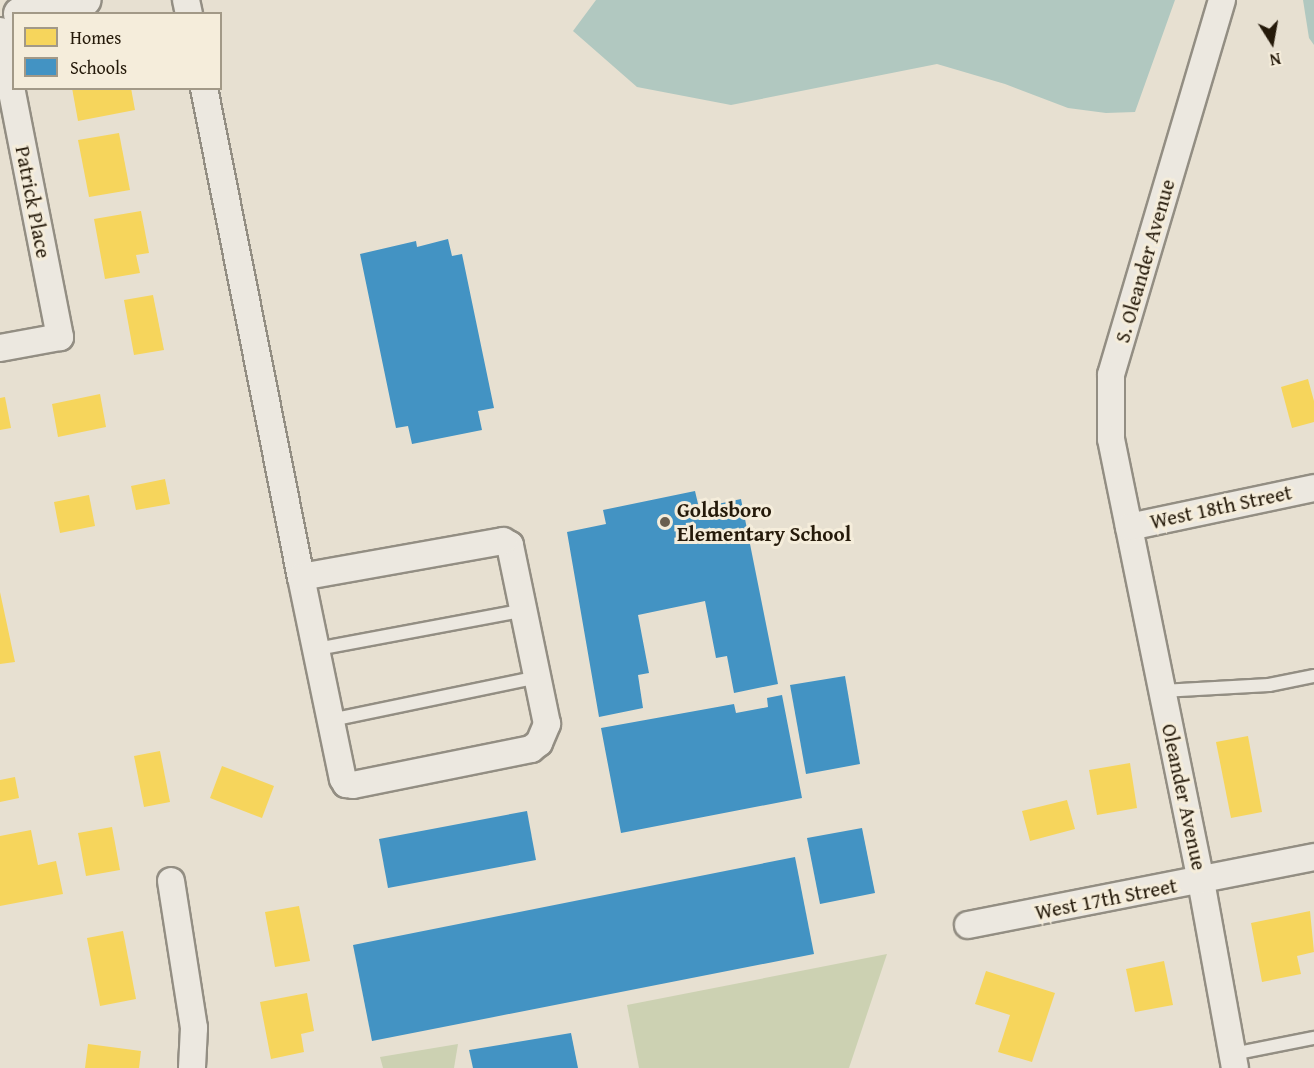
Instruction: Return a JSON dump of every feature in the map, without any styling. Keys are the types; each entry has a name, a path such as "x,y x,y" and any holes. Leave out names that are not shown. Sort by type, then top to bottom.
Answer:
{"street":[{"path":"29,12 84,0"},
{"name":"S. Oleander Avenue","path":"1129,527 1111,439 1111,375 1222,0"},
{"name":"Patrick Place","path":"0,31 60,337 0,348"},
{"path":"204,90 301,577 346,784 531,750 545,734 547,724 510,545 503,541 301,577"},
{"name":"West 18th Street","path":"1129,527 1314,488"},
{"name":"Oleander Avenue","path":"1129,527 1201,881 1234,1061"},
{"name":"West 17th Street","path":"968,925 1314,857"},
{"path":"171,881 194,1028 192,1068"}],"lane":[{"path":"317,649 525,610"},
{"path":"1162,691 1269,685 1314,676"},
{"path":"331,720 538,677"},
{"path":"1234,1061 1314,1038"}],"green space":[{"path":"887,954 849,1068 639,1068 627,1005"},
{"path":"458,1044 454,1068 383,1068 380,1057"}],"water":[{"path":"596,0 1175,0 1135,112 1106,113 1068,108 1005,84 937,64 731,105 637,87 573,31"},
{"path":"1303,0 1314,0 1314,45 1309,38"}],"building: Homes":[{"path":"72,90 131,90 135,110 78,121"},
{"path":"119,133 130,190 89,197 78,140"},
{"path":"141,211 149,253 136,255 140,273 105,279 94,219"},
{"path":"153,295 164,350 134,355 124,300"},
{"path":"1308,379 1314,401 1314,422 1292,428 1281,387"},
{"path":"100,394 106,427 58,437 52,404"},
{"path":"5,397 11,428 0,430 0,398"},
{"path":"165,479 170,504 136,510 131,486"},
{"path":"89,495 95,526 60,533 54,502"},
{"path":"0,592 15,662 0,664"},
{"path":"1248,736 1262,812 1231,818 1216,742"},
{"path":"160,751 170,802 144,807 134,756"},
{"path":"1130,763 1137,808 1097,815 1089,770"},
{"path":"222,766 274,786 262,818 210,798"},
{"path":"15,777 19,798 0,802 0,780"},
{"path":"1067,800 1075,829 1030,841 1022,811"},
{"path":"112,827 120,870 86,876 78,833"},
{"path":"31,830 38,865 56,861 63,894 0,906 0,836"},
{"path":"299,906 310,961 275,967 265,912"},
{"path":"1310,911 1314,952 1297,956 1301,974 1262,982 1251,923"},
{"path":"123,931 136,999 100,1006 87,938"},
{"path":"1164,961 1173,1005 1135,1012 1126,969"},
{"path":"986,971 1055,993 1032,1062 998,1052 1010,1015 975,1004"},
{"path":"307,993 314,1031 301,1034 304,1052 271,1059 260,1002"},
{"path":"88,1044 141,1051 139,1068 85,1068"}],"building: Schools":[{"path":"448,239 452,256 462,254 494,408 478,411 482,430 412,444 408,426 396,428 360,254 416,241 417,247"},
{"path":"695,491 699,508 741,499 778,684 734,693 727,656 716,658 705,601 638,615 649,673 638,675 643,708 599,717 567,532 606,524 603,510"},
{"path":"845,676 860,764 806,774 790,685"},
{"path":"782,695 802,798 621,833 601,728 734,704 736,713 768,707 767,698"},
{"path":"527,811 536,860 388,888 379,839"},
{"path":"862,828 875,893 820,904 807,838"},
{"path":"795,857 814,954 372,1041 353,945"},
{"path":"571,1033 578,1068 473,1068 469,1050"}],"place":[{"name":"Goldsboro Elementary School","path":"665,522"}]}
